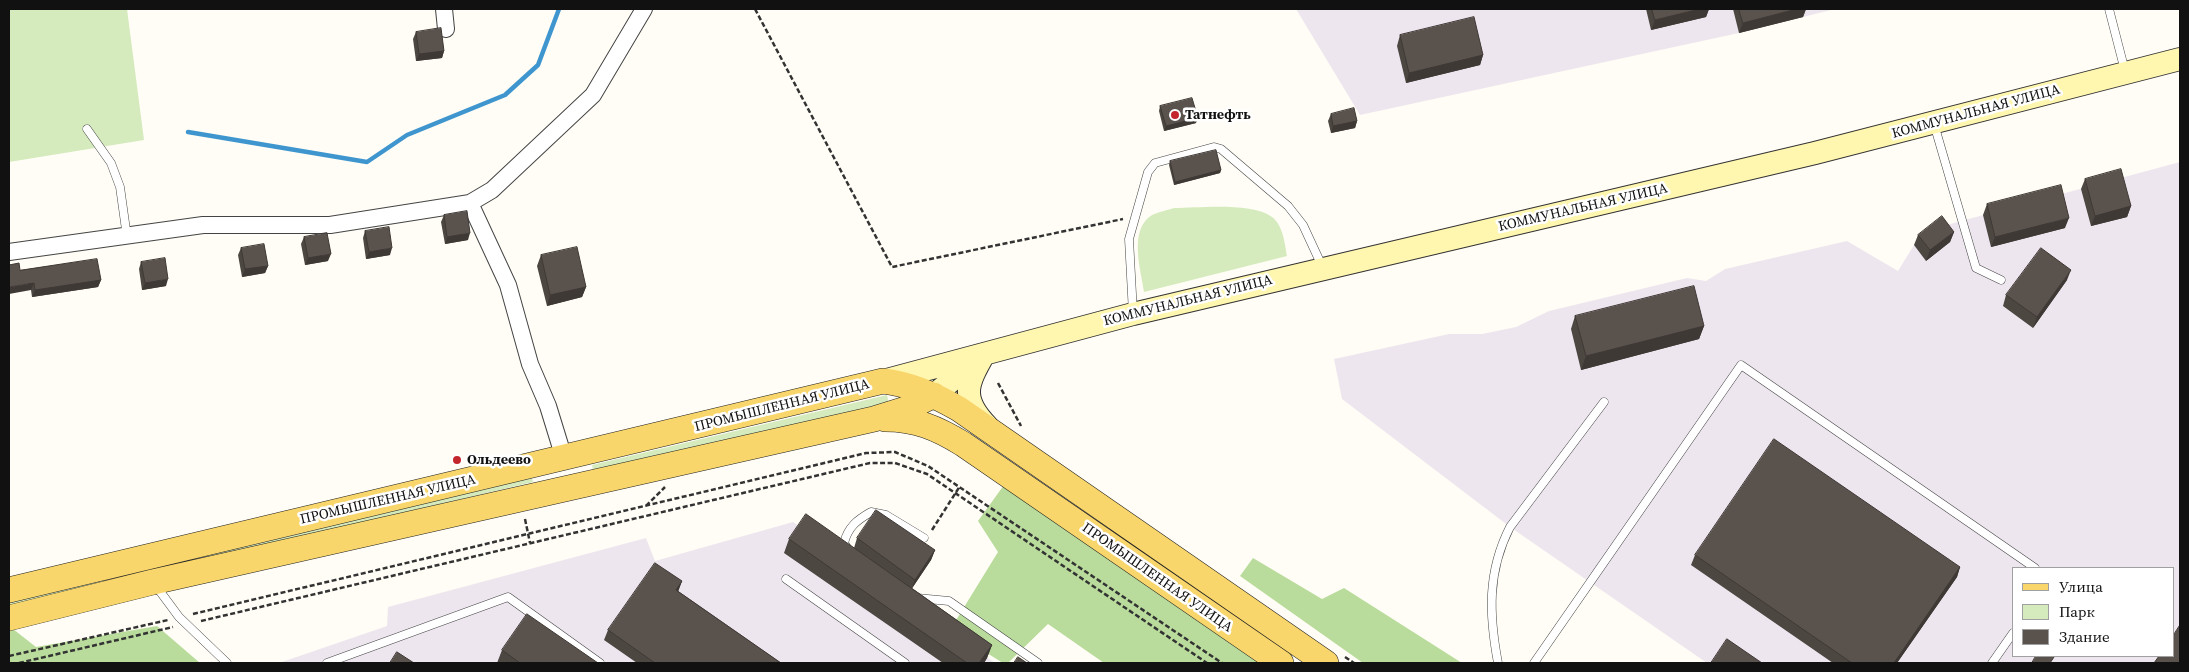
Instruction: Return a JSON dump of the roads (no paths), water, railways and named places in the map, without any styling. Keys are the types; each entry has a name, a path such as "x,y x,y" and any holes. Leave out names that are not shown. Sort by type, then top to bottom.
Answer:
{"main road":[{"name":"КОММУНАЛЬНАЯ УЛИЦА","path":"984,354 1133,314 1323,268 1934,124 2180,59"},
{"name":"ПРОМЫШЛЕННАЯ УЛИЦА","path":"9,590 883,381 984,354"},
{"name":"ПРОМЫШЛЕННАЯ УЛИЦА","path":"9,618 153,582 874,419 906,409 934,395 984,354"},
{"name":"ПРОМЫШЛЕННАЯ УЛИЦА","path":"984,354 969,381 968,392 971,405 979,418 992,431"},
{"name":"ПРОМЫШЛЕННАЯ УЛИЦА","path":"883,381 898,383 934,395 992,431 1326,663"},
{"path":"934,395 929,402 928,411 935,427"},
{"name":"ПРОМЫШЛЕННАЯ УЛИЦА","path":"874,419 900,419 935,427 963,444 1281,663"},
{"path":"564,458 570,487"},
{"path":"147,556 153,582"}],"street":[{"path":"444,9 446,29"},
{"path":"9,252 127,237 203,224 330,225 470,203 492,190 593,95 644,9"},
{"path":"470,203 508,285 530,364 548,406 564,458"}],"lane":[{"path":"2108,9 2126,73"},
{"path":"1934,124 1976,268 2001,280"},
{"path":"87,129 111,163 120,187 127,237"},
{"path":"1133,314 1129,238 1148,172 1155,163 1214,147 1221,149 1288,206 1303,224 1323,268"},
{"path":"1534,663 1740,365 2034,567"},
{"path":"1498,663 1490,594 1498,550 1510,527 1604,402"},
{"path":"858,559 850,554 844,543 847,530 858,519 871,512 886,515 924,538"},
{"path":"786,579 905,663"},
{"path":"153,582 179,617 226,663"},
{"path":"327,663 508,597 600,663"},
{"path":"911,597 949,601 1038,663"},
{"path":"1992,663 2012,634"}],"waterway":[{"path":"188,132 367,162 407,135 505,95 538,65 559,9"}],"place":[{"name":"Татнефть","path":"1175,115"},
{"name":"Ольдеево","path":"457,460"}]}
